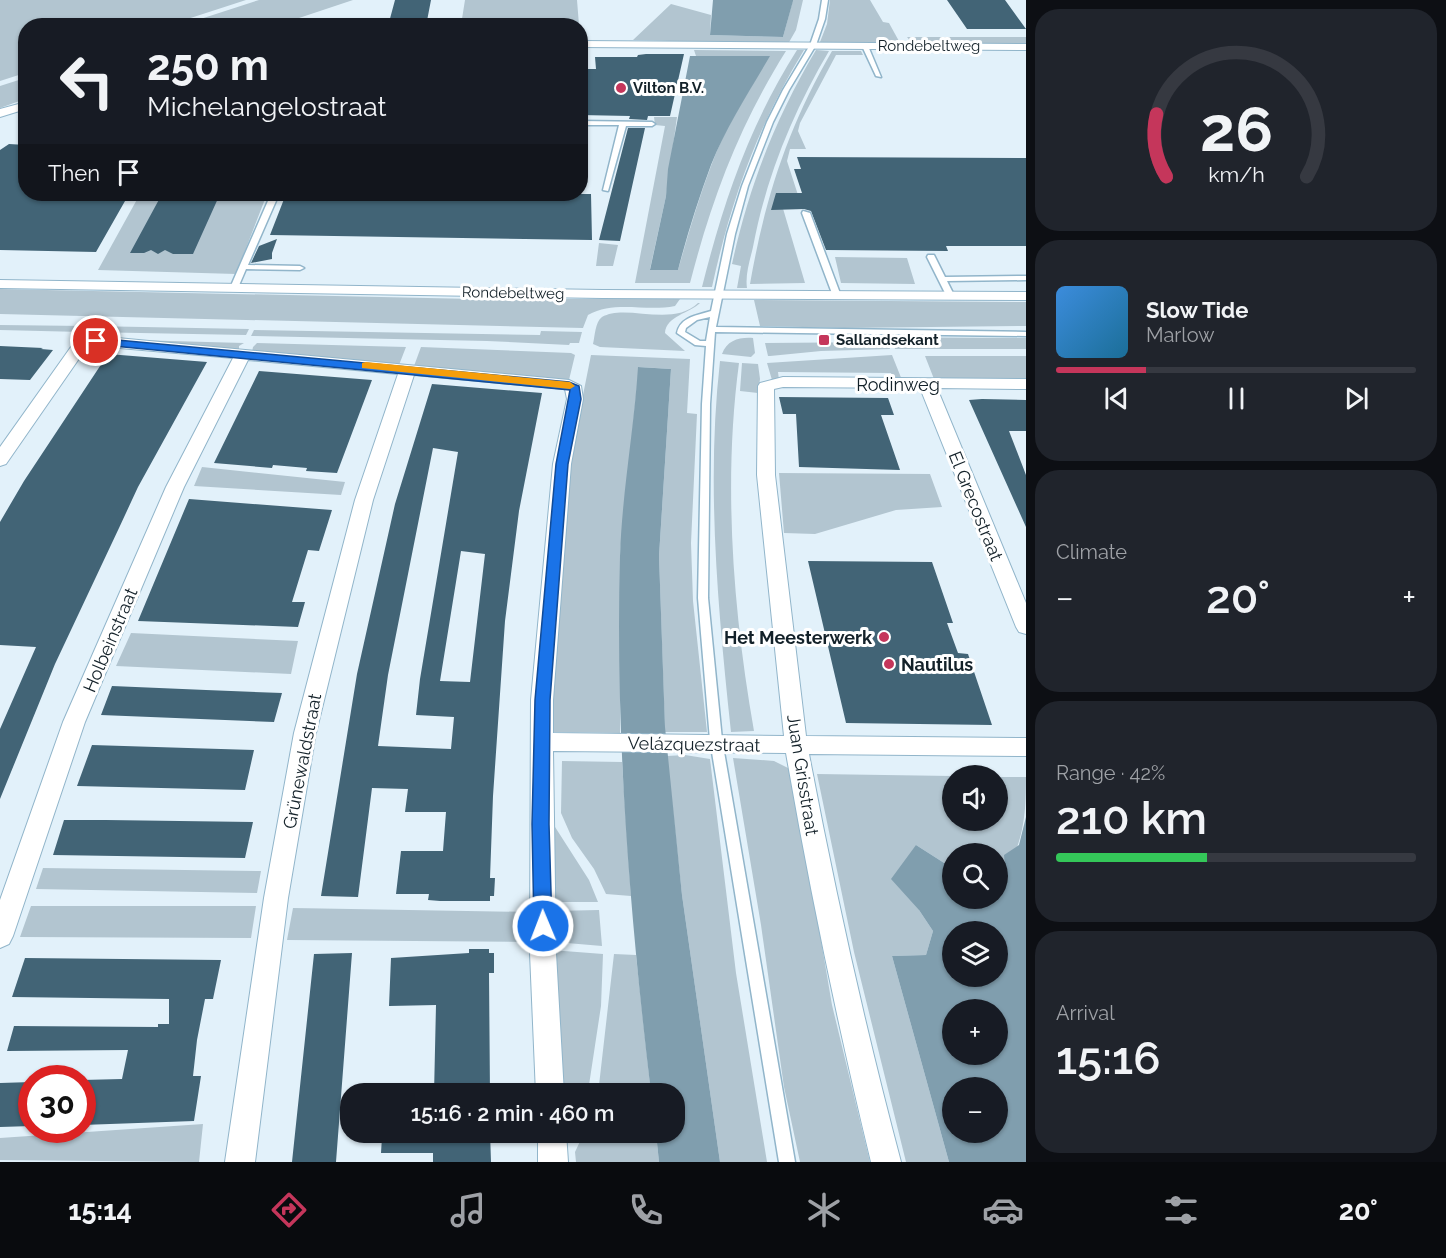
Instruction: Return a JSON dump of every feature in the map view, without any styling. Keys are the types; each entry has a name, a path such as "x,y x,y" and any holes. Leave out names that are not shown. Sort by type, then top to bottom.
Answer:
{"street":[{"name":"Rondebeltweg","path":"588,44 1026,47"},
{"path":"0,113 18,107"},
{"name":"Rondebeltweg","path":"0,284 719,295 1026,296"},
{"path":"0,460 79,347 96,341 408,369 575,388 560,484 542,700 543,953 549,1083"},
{"name":"Holbeinstraat","path":"0,936 74,722 175,487 243,355"},
{"name":"Grünewaldstraat","path":"240,1162 276,898 305,733 364,500 408,369"},
{"name":"Rodinweg","path":"770,384 1026,384"},
{"name":"Juan Grisstraat","path":"770,384 766,386 765,393 766,475 796,746 822,889 850,1019 886,1162"},
{"name":"El Grecostraat","path":"927,384 1026,627"},
{"name":"Velázquezstraat","path":"543,742 1026,747"},
{"path":"552,1143 553,1162"}],"lane":[{"path":"787,1162 716,744 703,598 706,405 711,330 731,234 751,168 786,90 813,45 822,19 825,0"},
{"path":"865,46 879,76"},
{"path":"588,123 652,124"},
{"path":"606,190 623,123"},
{"path":"234,288 272,201"},
{"path":"806,213 837,296"},
{"path":"931,257 950,295"},
{"path":"243,267 300,268"},
{"path":"942,279 1026,278"},
{"path":"711,344 689,339 681,333 682,327 694,318 714,313"},
{"path":"711,330 1026,334"}],"shaded area":[{"path":"0,0 246,0 191,18 18,18 18,75 0,81"},
{"path":"259,0 353,0 299,18 204,18"},
{"path":"465,0 577,0 578,18 462,18"},
{"path":"713,0 793,1 783,37 710,35"},
{"path":"793,0 803,0 796,30 788,44 633,40 671,4 711,15 710,35 783,37"},
{"path":"830,0 870,0 883,22 889,23 900,43 820,42 827,24"},
{"path":"907,37 1026,37 1026,45 913,44"},
{"path":"694,50 786,51 754,107 729,163 708,221 690,283 635,283 665,126 655,125 654,117 677,117 666,196 650,269 678,270 697,205 717,152 730,124 769,56 696,56"},
{"path":"797,50 804,50 772,107 737,194 712,287 702,287 719,224 740,164 765,107"},
{"path":"816,50 829,51 782,146 765,195 749,262 747,288 737,288 741,266 732,264 755,180 776,127"},
{"path":"832,51 861,51 863,55 836,55 800,123 798,131 806,149 790,149 787,161 798,195 779,195 805,283 750,284 763,222 780,164 803,107"},
{"path":"690,56 770,56 717,151 697,204 678,270 650,270 666,196 668,169"},
{"path":"18,80 18,102 0,108 0,86"},
{"path":"136,201 264,201 236,274 98,270"},
{"path":"599,243 618,245 613,266 596,266"},
{"path":"835,257 907,258 915,284 841,283"},
{"path":"0,289 474,299 680,299 675,306 619,307 598,311 588,315 583,328 0,314"},
{"path":"754,300 1026,302 1026,326 844,328 760,326"},
{"path":"700,303 674,319 666,327 665,333 685,351 600,347 593,344 600,319 612,313 675,314"},
{"path":"0,325 85,326 82,332 0,330"},
{"path":"90,326 249,329 246,335 87,332"},
{"path":"254,330 540,335 541,331 582,332 579,343 569,345 251,336"},
{"path":"847,337 1026,338 1026,349 895,349 892,339 848,339"},
{"path":"753,338 755,353 751,357 722,354 727,345 734,340"},
{"path":"97,339 244,343 239,346 239,351"},
{"path":"888,342 890,349 821,351 770,356 768,356 765,343"},
{"path":"257,343 406,347 399,365 252,352"},
{"path":"421,347 575,355 569,380 414,366"},
{"path":"591,355 690,359 687,413 697,414 691,543 693,601 707,732 665,732 659,556 671,369 639,367 620,553 620,733 552,732 553,658 568,470"},
{"path":"892,355 902,380 894,380 891,373 778,372 779,380 772,380 767,363"},
{"path":"925,356 1026,356 1026,380 934,379"},
{"path":"720,361 739,363 734,409 731,501 736,594 754,731 731,732 722,639 714,500 716,407"},
{"path":"742,363 758,364 760,379 758,393 740,391"},
{"path":"638,367 671,369 659,556 665,727 682,895 720,1162 659,1162 657,1143 685,1143 685,1083 650,1083 643,1026 622,758 619,623 621,532"},
{"path":"202,467 345,482 341,495 194,486"},
{"path":"779,473 930,474 942,507 896,510 815,534 784,533"},
{"path":"131,633 298,641 291,674 116,666"},
{"path":"685,755 710,759 736,973 767,1162 720,1162 682,895 667,756"},
{"path":"733,758 774,761 792,770 832,1005 870,1162 800,1162 784,1087 761,925"},
{"path":"562,761 622,762 631,896 606,894 594,869 572,838 561,813"},
{"path":"817,774 942,776 942,831 1008,831 1008,777 1026,777 1022,828 1008,871 1008,843 942,843 942,862 916,845 919,910 933,931 926,955 892,956 949,1162 906,1162 854,952"},
{"path":"548,816 589,880 598,902 550,902"},
{"path":"1026,817 1026,1162 949,1162 944,1143 1008,1143 1008,1077 942,1077 942,1137 892,956 926,955 933,931 919,910 891,879 916,845 942,862 942,909 1008,909 1008,852 1019,845"},
{"path":"43,868 261,871 257,893 36,889"},
{"path":"31,906 256,906 251,938 20,937"},
{"path":"293,908 531,912 532,942 287,940"},
{"path":"599,910 602,946 555,942 553,911"},
{"path":"551,950 603,954 601,1006 589,1083 558,1083"},
{"path":"614,954 636,955 650,1083 599,1083"},
{"path":"203,1124 199,1162 0,1160 0,1138 18,1137 18,1143 96,1143 96,1131"},
{"path":"579,1143 657,1143 659,1162 576,1162 575,1152"}],"building":[{"path":"395,0 431,0 428,18 390,18"},
{"path":"947,0 1005,0 1026,29 967,29"},
{"path":"684,54 670,116 648,116 647,120 629,119 630,116 588,115 588,69 596,69 595,57 637,57 638,55"},
{"path":"628,128 645,128 620,241 599,240"},
{"path":"9,144 18,145 18,201 125,201 96,252 0,250 0,150"},
{"path":"797,157 1026,158 1026,246 946,246 948,251 826,250 811,211 804,209 771,210 776,193 802,193 794,169 801,169"},
{"path":"588,194 591,194 592,240 270,235 283,201 588,201"},
{"path":"158,201 217,201 193,254 173,254 165,250 158,254 151,250 144,253 130,253"},
{"path":"277,239 272,259 251,263 259,246"},
{"path":"0,346 53,350 30,380 0,379"},
{"path":"108,354 207,362 138,487 55,664 0,799 0,729 36,647 0,645 0,522 24,481"},
{"path":"259,371 372,380 337,473 306,471 307,468 273,465 272,468 214,463"},
{"path":"432,384 542,393 519,511 505,621 493,796 490,878 495,878 494,896 490,896 490,901 440,901 428,900 429,894 396,894 401,851 443,851 446,812 405,812 408,789 372,788 358,897 321,896 357,674 395,504","holes":["433,448 458,452 416,715 454,717 451,749 378,746 388,675","461,551 485,554 470,682 440,681"]},
{"path":"779,397 888,398 894,415 881,415 900,470 799,467 796,414 783,414"},
{"path":"969,400 1026,400 1026,431 1009,431 1026,475 1026,527"},
{"path":"189,499 332,510 319,551 308,550 292,602 305,602 298,627 138,621"},
{"path":"808,561 932,562 953,623 947,623 958,653 968,654 992,725 846,723"},
{"path":"112,686 282,693 274,722 101,715"},
{"path":"92,745 254,750 245,790 77,786"},
{"path":"64,820 253,822 245,858 53,855"},
{"path":"469,949 489,949 489,953 494,953 494,973 489,973 490,1083 434,1083 436,1005 389,1006 391,958 469,953"},
{"path":"352,953 342,1083 340,1083 336,1162 292,1162 314,954"},
{"path":"25,958 221,960 213,999 205,999 197,1040 193,1076 201,1076 194,1121 96,1124 96,1080 122,1079 128,1050 7,1051 14,1026 158,1027 158,1024 169,1024 169,999 12,997"},
{"path":"18,1082 18,1126 0,1127 0,1083"},
{"path":"382,1143 490,1143 491,1162 433,1162 433,1153 381,1153"}],"slow traffic":[{"path":"366,365 570,386"}],"place":[{"name":"Vilton B.V.","path":"621,88"},
{"name":"Sallandsekant","path":"824,340"},
{"name":"Het Meesterwerk","path":"884,637"},
{"name":"Nautilus","path":"889,664"}],"route":[{"path":"96,341 408,369 575,388 575,399 562,464 542,700 543,926"}]}
